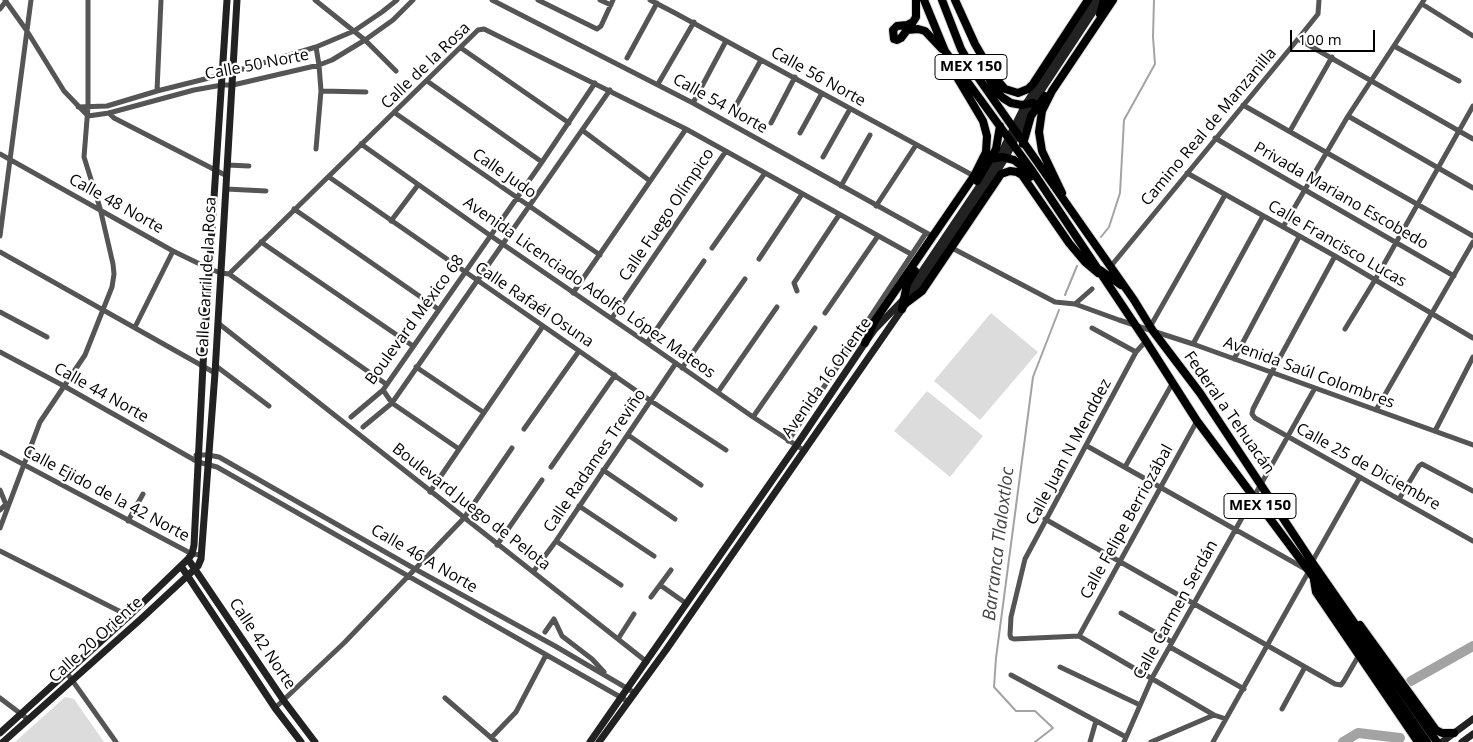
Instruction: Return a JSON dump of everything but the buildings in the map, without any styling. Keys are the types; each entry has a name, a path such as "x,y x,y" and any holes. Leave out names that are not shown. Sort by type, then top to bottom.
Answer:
{"main road":[{"name":"Calle Carril de la Rosa","path":"190,557 194,545 203,365 227,0"},
{"name":"Calle Carril de la Rosa","path":"202,555 218,323 225,274 226,189 237,0"},
{"path":"916,0 916,17 913,22 907,25 897,26 893,30 894,38 897,40 908,30 918,29 925,31 945,51"},
{"name":"MEX 150","path":"924,0 945,51 1010,140"},
{"name":"MEX 150","path":"942,0 968,63 1015,130"},
{"path":"950,0 971,47 997,92 1007,101 1029,104"},
{"path":"955,0 974,44 993,75 1005,90 1018,93 1028,90 1033,84 1088,0"},
{"name":"Avenida 16 Oriente","path":"599,742 805,451 905,302 999,158 1029,104 1094,0"},
{"path":"1024,158 1027,127 1033,111 1098,18 1103,0"},
{"name":"Avenida 16 Oriente","path":"1029,104 1103,0"},
{"path":"1064,200 1059,184 1042,151 1039,132 1042,111 1052,91 1113,0"},
{"path":"865,343 874,322 929,234 949,221 986,152 986,131 980,116 958,79 952,60"},
{"path":"905,302 911,277 949,221 999,158 1000,126 996,104"},
{"name":"Federal a Tehuacán","path":"1015,130 1261,482 1354,623 1427,742"},
{"name":"Federal a Tehuacán","path":"1010,140 1024,158 1146,341 1197,421 1437,742"},
{"path":"979,168 999,158 1014,160 1025,169 1073,239 1099,271"},
{"path":"905,302 922,292 1001,174 1013,171 1022,175 1081,257 1099,271 1115,280 1134,300"},
{"name":"Avenida 16 Oriente","path":"590,742 875,329 905,302"},
{"path":"1146,341 1152,340 1164,344"},
{"name":"Calle 20 Oriente","path":"4,742 188,575 200,562 202,555"},
{"name":"Calle 20 Oriente","path":"0,733 129,616 190,557"},
{"name":"Calle 42 Norte","path":"190,557 195,568 284,701 315,742"},
{"name":"Calle 42 Norte","path":"181,566 275,708 302,742"},
{"path":"1312,575 1316,592 1418,742"},
{"path":"1354,623 1363,628 1436,730 1442,733 1454,733"},
{"path":"1442,742 1473,719"},
{"path":"1462,742 1473,734"}],"street":[{"path":"0,10 6,0 64,91 88,116"},
{"path":"0,236 31,0"},
{"path":"0,528 40,422 85,355 112,287 113,264 100,208 84,157 88,116 88,0"},
{"path":"157,91 161,0"},
{"path":"315,0 366,40 396,71"},
{"name":"Calle 50 Norte","path":"78,107 107,106 316,47 354,31 397,0"},
{"name":"Calle 50 Norte","path":"88,116 109,113 194,90 233,85 320,65 366,40 393,20 413,0"},
{"name":"Calle 54 Norte","path":"492,0 658,84 929,234"},
{"path":"538,0 598,29 612,3 600,0"},
{"name":"Calle 56 Norte","path":"650,0 694,22 974,176"},
{"name":"Camino Real de Manzanilla","path":"1111,266 1318,14 1319,0"},
{"path":"1283,227 1371,79 1423,2 1473,36"},
{"path":"627,58 657,3"},
{"path":"658,84 694,22"},
{"name":"Calle de la Rosa","path":"225,274 329,177 478,30 484,29 686,129 911,254"},
{"path":"1298,39 1473,139"},
{"path":"693,103 726,41"},
{"path":"1394,46 1458,81"},
{"path":"316,47 320,65 316,149"},
{"path":"461,48 568,123"},
{"path":"1290,131 1332,57"},
{"path":"734,109 761,60"},
{"path":"772,123 795,78"},
{"path":"427,81 542,162"},
{"name":"Boulevard México 68","path":"351,417 384,387 491,236 595,83"},
{"name":"Boulevard México 68","path":"363,427 392,403 504,245 610,90"},
{"path":"320,91 366,92"},
{"path":"800,133 822,93"},
{"path":"1243,105 1417,206 1473,236"},
{"path":"107,106 109,113 114,118 227,176"},
{"path":"1345,329 1375,280 1473,106"},
{"path":"823,157 850,109"},
{"name":"Calle Judo","path":"395,113 600,255"},
{"path":"1348,116 1473,188"},
{"path":"574,293 686,129"},
{"path":"582,130 650,181"},
{"path":"841,186 870,135"},
{"name":"Privada Mariano Escobedo","path":"1216,138 1454,276"},
{"name":"Avenida Licenciado Adolfo López Mateos","path":"361,144 752,417 805,451"},
{"path":"876,206 916,145"},
{"name":"Calle Fuego Olímpico","path":"612,318 726,151"},
{"name":"Calle 48 Norte","path":"0,154 174,250 210,269 225,274 384,387"},
{"path":"228,164 248,166"},
{"path":"712,248 765,173"},
{"name":"Calle Francisco Lucas","path":"1187,173 1335,256 1473,338"},
{"name":"Calle Rafaél Osuna","path":"329,177 478,282 615,375 651,402 726,450"},
{"path":"391,221 418,185"},
{"path":"226,189 266,191"},
{"path":"759,259 802,194"},
{"path":"1152,328 1225,195"},
{"path":"294,209 438,309"},
{"path":"797,290 794,283 839,215"},
{"path":"1192,344 1263,216"},
{"path":"788,441 911,254 929,234"},
{"path":"825,313 878,236"},
{"path":"1234,359 1299,236"},
{"path":"261,242 413,346"},
{"path":"1376,410 1473,242"},
{"name":"Avenida Saúl Colombres","path":"952,248 1056,302 1075,304 1136,326 1152,328 1473,445"},
{"path":"134,327 174,250"},
{"path":"0,252 203,365 216,370 269,406"},
{"path":"1272,372 1335,256"},
{"path":"648,343 704,261"},
{"path":"682,368 745,279"},
{"path":"1075,304 1092,289"},
{"path":"718,392 777,307"},
{"path":"0,312 47,337"},
{"name":"Boulevard Juego de Pelota","path":"218,323 647,662"},
{"path":"430,492 543,326"},
{"path":"752,417 815,328"},
{"path":"1092,328 1136,352"},
{"name":"Calle Juan N Menddez","path":"1079,636 1011,638 1011,617 1025,559 1136,352 1146,341"},
{"path":"524,429 580,351"},
{"name":"Calle 44 Norte","path":"0,352 189,456 198,458"},
{"path":"1435,431 1473,357"},
{"name":"Calle Radames Treviño","path":"533,572 676,364"},
{"path":"416,367 483,412"},
{"name":"Calle 25 de Diciembre","path":"1272,372 1253,409 1252,414 1255,418 1473,541"},
{"path":"551,467 615,375"},
{"path":"1126,467 1172,384"},
{"path":"384,387 392,403 459,449"},
{"name":"Calle Carmen Serdán","path":"1125,739 1152,678 1314,388"},
{"name":"Calle Felipe Berriozábal","path":"1079,636 1197,421"},
{"path":"628,435 701,485"},
{"path":"1087,446 1235,528 1312,575 1268,646 1213,742"},
{"path":"275,708 344,643 464,518 512,448"},
{"name":"Calle Ejido de la 42 Norte","path":"0,452 128,521 190,557 202,555"},
{"name":"Calle 46 A Norte","path":"198,458 208,454 219,457 635,693"},
{"name":"Calle 46 A Norte","path":"198,458 217,467 629,702"},
{"path":"1400,499 1422,464 1473,491"},
{"path":"603,470 675,518"},
{"path":"1312,562 1360,477"},
{"path":"497,545 542,480"},
{"path":"0,490 7,506"},
{"path":"275,500 281,492"},
{"path":"128,521 143,494"},
{"path":"0,510 7,506"},
{"path":"579,506 654,556"},
{"path":"1045,519 1335,684 1341,685 1344,682 1360,656"},
{"path":"350,543 356,535"},
{"path":"556,541 621,585"},
{"path":"0,552 129,616"},
{"path":"651,597 671,570"},
{"path":"660,585 687,604"},
{"path":"1121,613 1244,689"},
{"path":"618,639 634,614"},
{"path":"545,632 554,619 562,636 600,666 606,675"},
{"path":"555,646 562,636"},
{"path":"1079,636 1214,715 1226,719"},
{"path":"445,698 494,740 516,712 546,655"},
{"path":"1060,667 1140,705"},
{"path":"1282,709 1305,667"},
{"path":"67,673 116,742"},
{"path":"1011,675 1125,739"},
{"path":"0,698 29,720"},
{"path":"1151,742 1214,715"},
{"path":"1090,742 1096,721"}],"shaded area":[{"path":"991,313 1038,352 980,420 934,381"},
{"path":"927,391 983,436 950,477 894,431"},
{"path":"65,697 74,699 104,742 15,742"}],"waterway":[{"name":"Barranca Tlaloxtloc","path":"1101,237 1109,227 1120,193 1124,120 1155,64 1153,37 1154,0"},
{"name":"Barranca Tlaloxtloc","path":"1065,295 1077,266"},
{"name":"Barranca Tlaloxtloc","path":"1035,742 1053,728 1035,711 1016,711 994,687 996,658 1033,377 1059,310"},
{"path":"1411,681 1473,646"},
{"path":"1343,742 1358,733 1400,738"}]}
